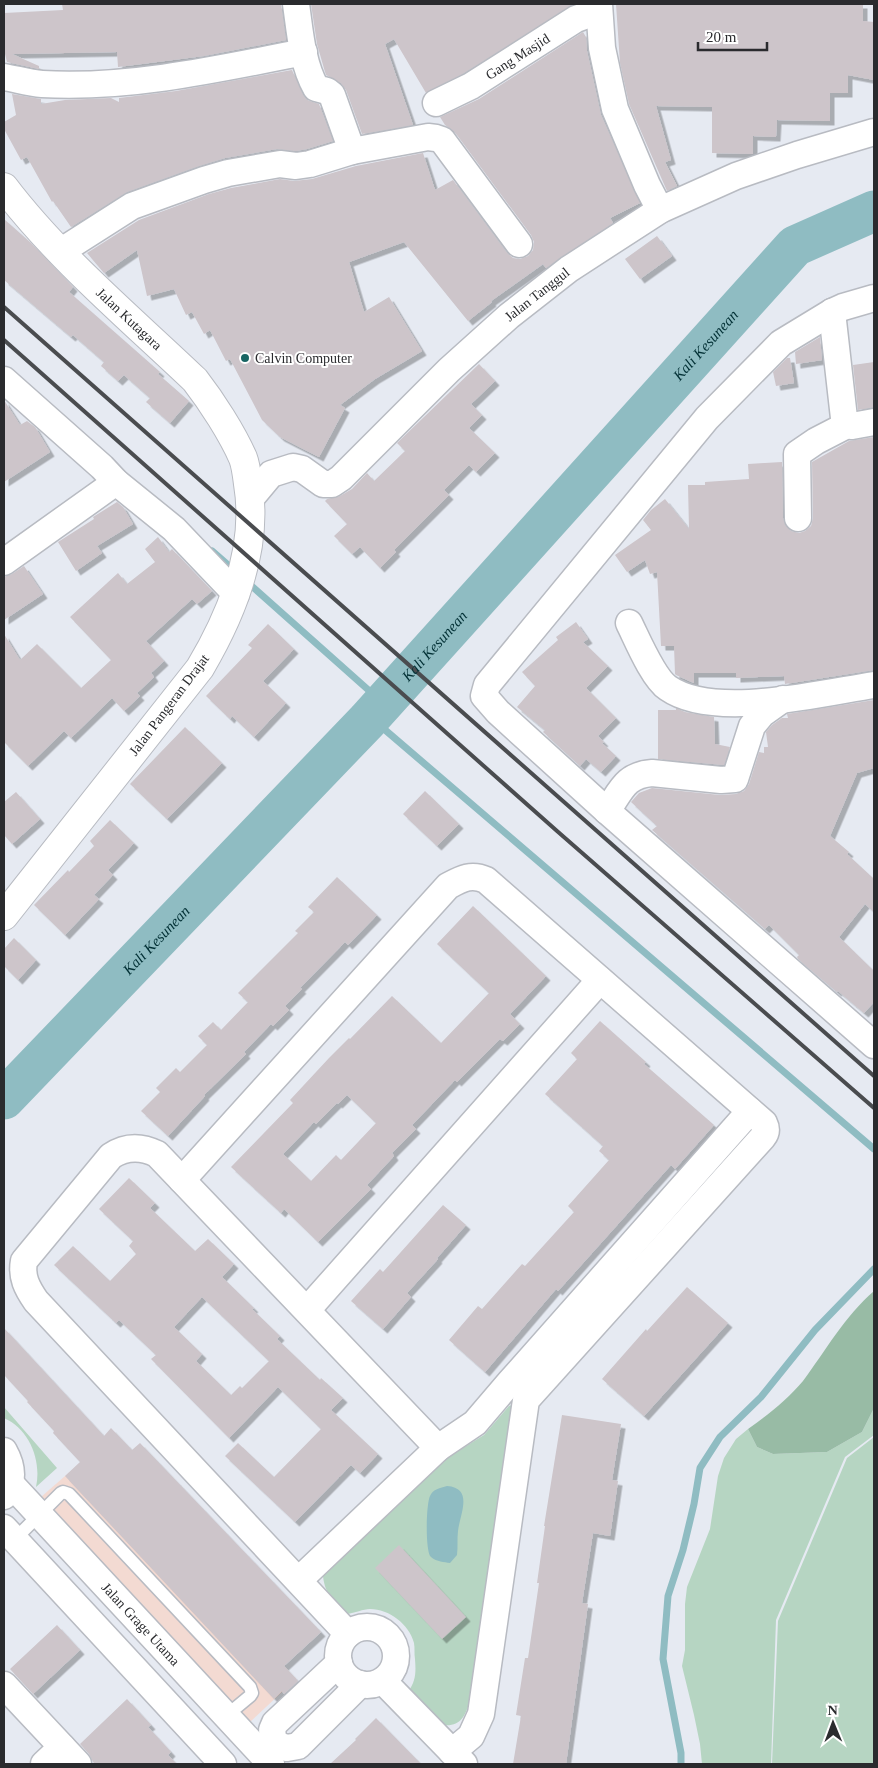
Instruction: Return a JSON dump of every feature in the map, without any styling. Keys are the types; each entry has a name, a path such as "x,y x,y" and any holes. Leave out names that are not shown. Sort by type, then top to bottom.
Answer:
{"street":[{"path":"296,4 307,67 316,88 327,91 332,95 352,151"},
{"path":"599,8 602,48 615,109 647,185 660,210"},
{"name":"Gang Masjid","path":"436,102 471,86 576,19 599,8"},
{"path":"4,77 41,84 116,83 223,68 304,52"},
{"name":"Jalan Tanggul","path":"250,498 271,474 293,467 302,469 323,484 332,484 342,478 449,370 509,316 569,269 660,210 736,176 874,132"},
{"path":"60,252 132,206 196,183 228,174 280,164 296,166 310,164 352,151 428,137 442,140 519,244"},
{"name":"Jalan Kutagara","path":"4,187 19,207 60,252 195,380 213,404 243,459"},
{"path":"874,298 832,312 781,343 707,418 487,685 484,696 498,712 607,811 874,1045"},
{"path":"832,312 844,418 847,425"},
{"path":"4,380 116,482 174,529 237,591"},
{"path":"798,518 797,454 816,441 847,425 852,426 874,422"},
{"name":"Jalan Pangeran Drajat","path":"4,916 200,668 212,647 237,591 245,562 250,525 250,498 243,459"},
{"path":"4,562 116,482"},
{"path":"629,623 649,665 666,688 694,700 725,704 784,700 874,685"},
{"path":"607,811 629,780 644,773 721,780 735,779 752,726 762,714 784,700"},
{"path":"182,1180 448,886 461,879 477,876 486,880 764,1123 766,1133 518,1391 476,1424 438,1448 299,1580"},
{"path":"307,1310 600,980"},
{"path":"348,1634 36,1301 26,1286 22,1272 24,1261 111,1156 119,1151 135,1148 147,1149 157,1154 438,1448"},
{"path":"266,1756 298,1746 371,1682 392,1672 397,1658 394,1645 386,1634 374,1628 360,1628 348,1634 342,1642 338,1652 339,1663 343,1672 351,1680 371,1682 458,1758 471,1736 480,1714 518,1391"},
{"path":"4,1451 10,1460 12,1472 7,1490"},
{"name":"Jalan Grage Utama","path":"7,1490 40,1515 226,1716 266,1756"},
{"path":"9,1533 223,1764"},
{"path":"266,1756 275,1723 339,1663"},
{"path":"4,1685 61,1759"}],"lane":[{"path":"9,1533 40,1515 63,1492 69,1494 250,1687 252,1693 250,1696 226,1716"}],"shaded area":[{"path":"88,1456 296,1679 250,1722 41,1497"}],"green space":[{"path":"874,1291 874,1408 862,1432 827,1452 773,1454 757,1447 748,1429 797,1388 845,1322"},
{"path":"512,1405 470,1702 464,1716 458,1723 442,1725 408,1692 414,1680 415,1668 414,1643 408,1630 391,1615 377,1610 367,1609 347,1614 328,1593 323,1576 445,1459 484,1435 509,1406"},
{"path":"4,1407 57,1468 36,1487 37,1466 32,1446 13,1423 4,1418"},
{"path":"874,1408 874,1435 845,1457 776,1620 771,1764 702,1764 700,1744 682,1666 685,1650 685,1604 687,1587 710,1529 718,1476 724,1458 736,1439 748,1429 757,1447 773,1454 827,1452 862,1432"},
{"path":"874,1437 874,1764 772,1764 778,1621 847,1458"}],"water":[{"path":"447,1486 460,1491 463,1497 457,1555 450,1563 438,1561 431,1557 427,1538 430,1496 435,1490"}],"building":[{"path":"62,4 281,4 286,40 204,56 118,67 117,52 12,54 39,66 39,69 7,62 4,54 4,13 63,10"},
{"path":"311,4 574,4 464,73 426,93 394,39 385,44 413,125 362,134 346,90 341,83 326,75 317,44"},
{"path":"616,4 863,4 863,21 874,22 874,80 848,75 848,93 830,93 830,121 777,120 776,137 753,136 753,154 712,153 712,107 656,106 671,160 665,162 677,186 667,191 629,104 620,63"},
{"path":"583,32 586,37 587,51 601,115 640,203 610,218 613,223 546,268 543,264 491,301 468,321 404,242 349,262 364,312 389,297 422,351 375,379 340,405 345,408 319,457 280,437 262,420 230,359 226,361 210,330 204,334 192,312 186,315 174,289 147,296 137,250 104,273 87,253 139,220 209,194 280,179 294,181 312,179 356,166 423,153 435,190 453,180 507,253 513,258 520,259 528,256 533,250 534,242 531,235 454,131 445,125 440,117 479,99"},
{"path":"292,70 303,95 307,100 319,104 333,141 296,151 277,149 225,158 199,166 127,192 71,227 52,202 27,157 21,160 4,129 4,122 16,115 12,94 41,99 41,104 65,100 111,98 119,102 119,98 176,91"},
{"path":"4,219 31,243 73,287 69,292 160,372 158,374 189,401 170,423 146,402 150,398 124,375 118,381 101,366 104,362 73,335 71,337 4,280"},
{"path":"657,236 672,256 640,279 625,259"},
{"path":"820,337 822,360 796,364 795,352"},
{"path":"787,358 790,358 794,383 776,386 773,372"},
{"path":"874,362 874,407 858,410 853,365"},
{"path":"479,364 495,381 471,404 482,415 469,428 495,453 476,472 469,465 444,490 449,495 394,550 396,552 380,568 360,547 352,554 334,536 347,524 325,501 340,496 352,489 367,473 374,481 405,451 397,443"},
{"path":"4,400 20,425 27,421 35,427 50,452 4,482"},
{"path":"874,437 874,670 785,684 784,676 736,678 736,673 694,673 694,683 676,675 674,646 661,646 657,572 650,574 645,560 627,572 615,555 651,530 643,520 651,510 665,499 689,529 688,485 705,485 705,482 749,479 748,464 782,462 783,518 785,525 791,531 799,533 811,526 813,518 812,462 849,441"},
{"path":"117,502 123,507 133,524 97,546 102,553 76,571 58,542"},
{"path":"158,537 169,552 172,549 212,591 197,604 192,599 146,641 164,661 151,673 154,677 137,693 140,696 124,711 112,698 71,738 64,731 28,766 4,742 4,634 20,660 37,644 81,688 111,660 70,617 118,573 127,584 155,562 145,549"},
{"path":"24,566 43,594 4,620 4,577"},
{"path":"576,622 588,639 583,642 608,666 586,688 616,718 598,736 604,742 602,743 616,756 601,772 586,759 580,766 543,732 545,730 517,707 535,686 522,672 558,640 556,637"},
{"path":"268,624 294,649 263,681 286,703 254,737 232,716 230,719 206,696 252,648 248,645"},
{"path":"874,700 874,768 857,773 830,836 849,852 847,854 874,879 874,912 865,904 839,937 874,971 874,1002 864,1013 798,959 799,955 769,925 765,929 652,830 657,826 631,802 639,793 652,788 720,795 736,794 744,791 749,784 759,752 764,753 764,747 768,747 766,732 782,718 788,718 787,714"},
{"path":"676,708 685,712 714,717 715,744 730,747 724,765 658,759 658,710 676,710"},
{"path":"185,727 222,763 167,819 130,784"},
{"path":"425,791 459,824 437,846 403,814"},
{"path":"16,792 40,819 12,844 4,835 4,802"},
{"path":"110,820 134,843 108,870 113,875 94,895 99,899 65,935 34,905 94,846 90,841"},
{"path":"337,877 377,915 348,945 345,942 300,988 302,989 285,1006 289,1010 273,1026 271,1024 244,1052 246,1054 204,1095 168,1136 141,1111 160,1092 156,1088 176,1068 180,1072 207,1045 198,1036 213,1022 221,1030 248,1002 238,993 298,933 295,931 314,912 308,907"},
{"path":"473,906 546,976 510,1014 520,1024 503,1041 500,1039 457,1082 455,1080 412,1125 416,1129 392,1153 394,1156 367,1185 371,1189 318,1242 284,1209 281,1213 231,1167 293,1103 290,1100 329,1058 392,996 441,1043 489,993 437,944","holes":["347,1095 376,1123 341,1160 336,1155 311,1181 283,1154 314,1122 316,1124"]},
{"path":"14,938 36,960 18,980 4,966 4,949"},
{"path":"600,1021 646,1062 644,1064 714,1125 675,1169 671,1165 558,1291 556,1289 485,1372 449,1340 478,1306 482,1309 522,1264 525,1266 574,1212 568,1206 609,1160 599,1151 603,1146 545,1094 577,1059 571,1053"},
{"path":"129,1178 155,1203 150,1208 195,1251 208,1239 234,1264 222,1277 280,1336 277,1339 320,1380 321,1378 343,1398 331,1410 378,1454 360,1473 351,1465 295,1522 225,1456 238,1443 274,1477 321,1429 278,1387 229,1438 151,1359 156,1355 119,1320 116,1323 54,1265 73,1246 110,1281 136,1254 129,1246 133,1241 99,1209","holes":["202,1297 269,1361 242,1388 240,1386 231,1395 196,1361 202,1354 174,1327"]},
{"path":"443,1205 466,1225 407,1293 411,1297 383,1329 351,1301 380,1269 383,1272"},
{"path":"687,1287 728,1323 644,1416 602,1379 646,1329 647,1331"},
{"path":"4,1328 104,1436 111,1428 132,1450 140,1443 321,1632 284,1666 298,1681 284,1694 282,1691 274,1699 65,1476 80,1462 4,1375"},
{"path":"562,1415 621,1424 612,1480 618,1481 610,1536 593,1533 582,1603 588,1604 566,1764 513,1764 521,1716 516,1715 525,1658 528,1658 539,1583 537,1583 544,1526"},
{"path":"399,1545 466,1617 442,1639 375,1568"},
{"path":"57,1625 80,1650 33,1694 10,1669"},
{"path":"127,1699 151,1725 148,1727 171,1752 168,1755 177,1764 95,1764 93,1762 80,1744"},
{"path":"376,1718 421,1764 330,1764 356,1740"}],"waterway":[{"name":"Kali Kesunean","path":"4,1099 367,721 795,246 874,211"},
{"path":"212,551 236,572"},
{"path":"246,581 383,703"},
{"path":"370,717 874,1149"},
{"path":"681,1764 681,1753 663,1659 668,1596 683,1550 700,1468 720,1437 761,1397 815,1330 874,1269"}],"railway":[{"path":"4,307 874,1076"},
{"path":"4,340 557,831 874,1108"}],"place":[{"name":"Calvin Computer","path":"245,358"}]}
